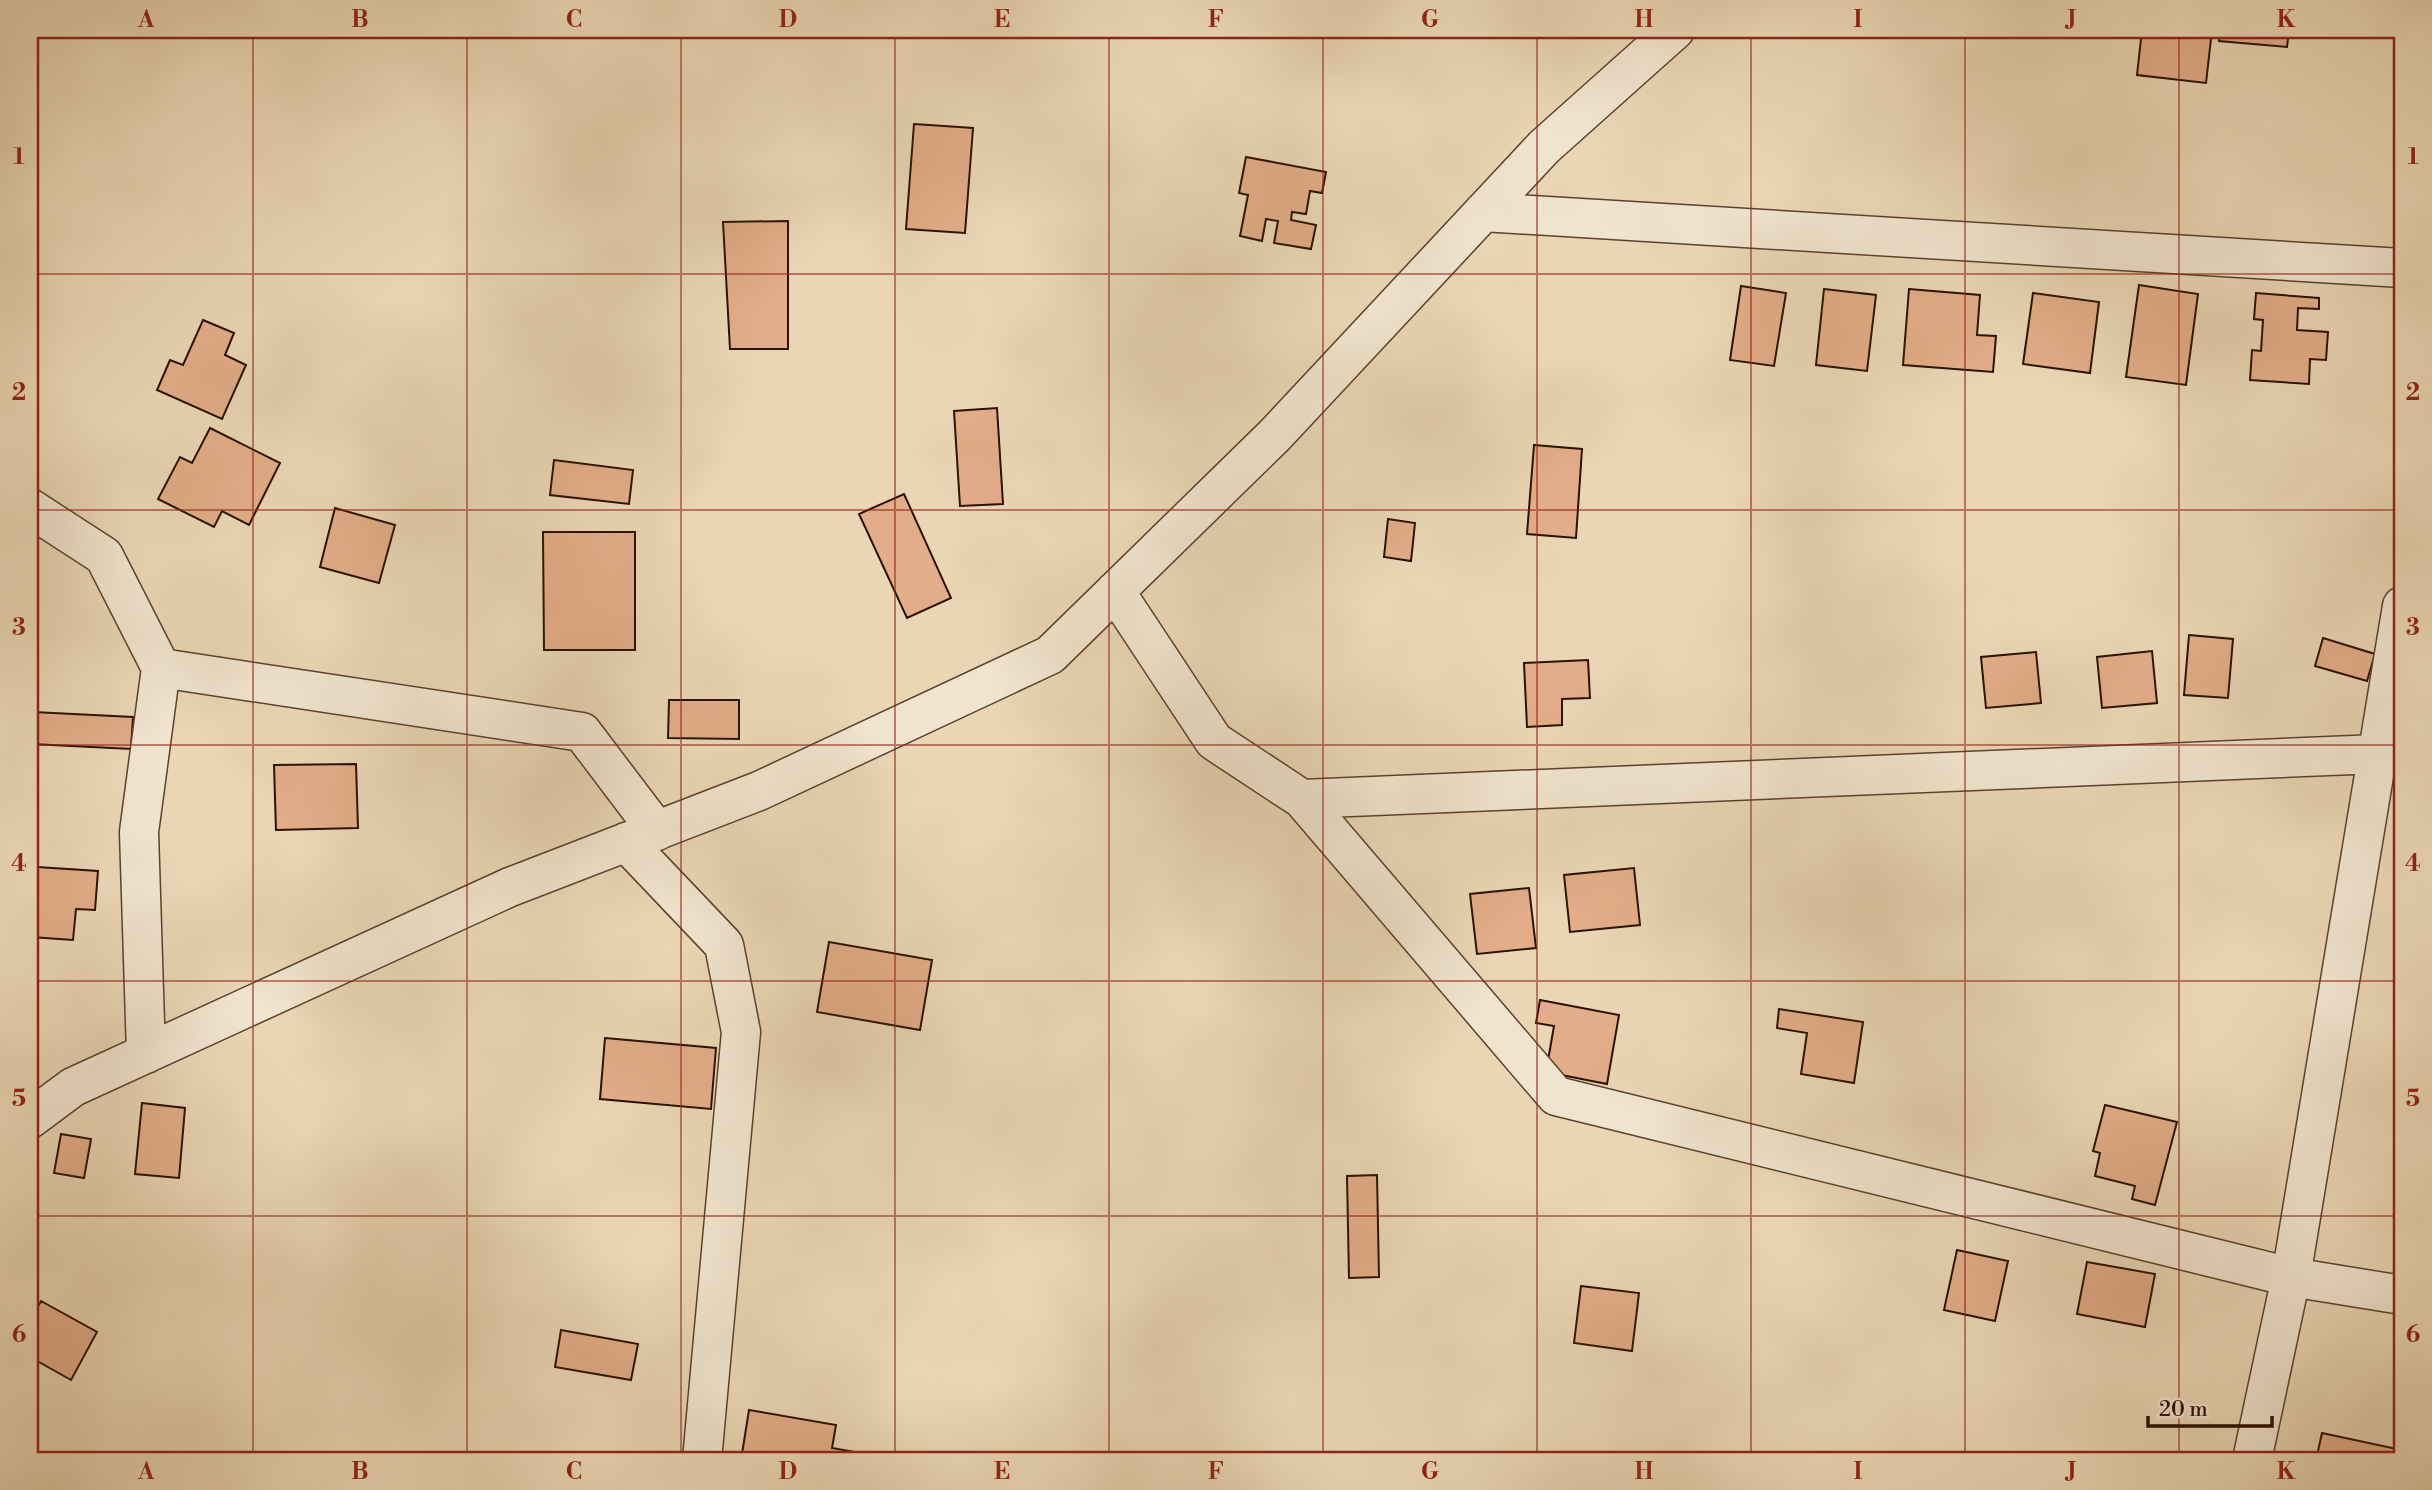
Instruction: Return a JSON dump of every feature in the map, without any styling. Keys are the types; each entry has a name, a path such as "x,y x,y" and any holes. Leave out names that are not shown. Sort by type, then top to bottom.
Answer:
{"street":[{"path":"30,1119 73,1087 510,887 759,791 1050,654 1275,435 1544,147 1675,30"},
{"path":"1483,212 2402,268"},
{"path":"30,508 104,556 161,668 139,832 146,1054"},
{"path":"1115,591 1214,741 1302,799 1556,1096 2291,1277 2402,1296"},
{"path":"2252,1460 2291,1277 2402,606"},
{"path":"161,668 582,732 641,837 724,945 741,1032 702,1460"},
{"path":"1302,799 2378,754"}],"building":[{"path":"2142,30 2212,30 2206,83 2137,75"},
{"path":"2220,30 2289,30 2287,47 2219,41"},
{"path":"914,124 973,128 965,233 906,229"},
{"path":"1246,157 1326,172 1322,193 1310,191 1306,214 1292,212 1291,220 1316,225 1311,249 1274,243 1278,221 1266,219 1262,241 1240,236 1248,195 1239,193"},
{"path":"788,221 788,349 730,349 723,222"},
{"path":"2139,285 2198,294 2186,385 2126,377"},
{"path":"1741,286 1786,293 1774,366 1730,360"},
{"path":"1824,289 1876,295 1867,371 1816,365"},
{"path":"1909,289 1980,295 1977,335 1996,336 1993,372 1903,365"},
{"path":"2033,293 2099,302 2090,373 2023,364"},
{"path":"2256,293 2319,298 2319,309 2298,308 2297,330 2328,332 2326,360 2310,359 2309,384 2250,380 2252,350 2261,351 2263,320 2254,319"},
{"path":"203,320 234,333 225,355 246,365 222,419 157,390 170,360 183,365"},
{"path":"997,408 1003,504 960,506 954,411"},
{"path":"210,428 280,463 249,525 222,511 214,527 158,499 180,457 192,463"},
{"path":"1534,445 1582,449 1576,538 1527,534"},
{"path":"554,460 633,470 629,504 550,495"},
{"path":"904,494 951,598 907,618 859,514"},
{"path":"335,508 395,525 379,583 320,567"},
{"path":"1388,519 1415,523 1411,561 1384,557"},
{"path":"543,532 635,532 635,650 544,650"},
{"path":"2189,635 2233,639 2228,698 2184,695"},
{"path":"2323,638 2375,654 2367,681 2315,666"},
{"path":"2152,651 2157,703 2102,708 2097,657"},
{"path":"2036,652 2041,703 1986,708 1981,657"},
{"path":"1588,660 1590,698 1562,699 1562,725 1527,727 1524,663"},
{"path":"669,700 739,700 739,739 668,738"},
{"path":"33,712 133,717 131,749 32,744"},
{"path":"356,764 358,828 276,830 274,765"},
{"path":"37,867 98,871 95,910 76,909 73,940 31,937"},
{"path":"1634,868 1640,925 1570,932 1564,875"},
{"path":"1529,888 1536,948 1477,954 1470,894"},
{"path":"829,942 932,960 920,1030 817,1012"},
{"path":"1540,1000 1619,1015 1607,1084 1546,1072 1554,1026 1536,1023"},
{"path":"1779,1009 1863,1022 1854,1083 1801,1074 1807,1033 1777,1028"},
{"path":"605,1038 716,1048 711,1109 600,1099"},
{"path":"142,1103 185,1108 179,1178 135,1174"},
{"path":"2105,1105 2177,1122 2155,1205 2132,1199 2135,1186 2095,1176 2100,1153 2093,1151"},
{"path":"61,1134 91,1139 84,1178 54,1173"},
{"path":"1377,1175 1379,1277 1349,1278 1347,1176"},
{"path":"1957,1250 2008,1261 1995,1321 1944,1310"},
{"path":"2087,1262 2155,1274 2145,1327 2077,1314"},
{"path":"1581,1286 1639,1293 1632,1351 1574,1343"},
{"path":"41,1301 97,1332 71,1380 30,1357 30,1321"},
{"path":"561,1330 638,1344 631,1380 555,1367"},
{"path":"749,1410 836,1425 832,1448 872,1455 871,1460 741,1460"},
{"path":"2322,1433 2397,1449 2395,1460 2316,1460"}]}
